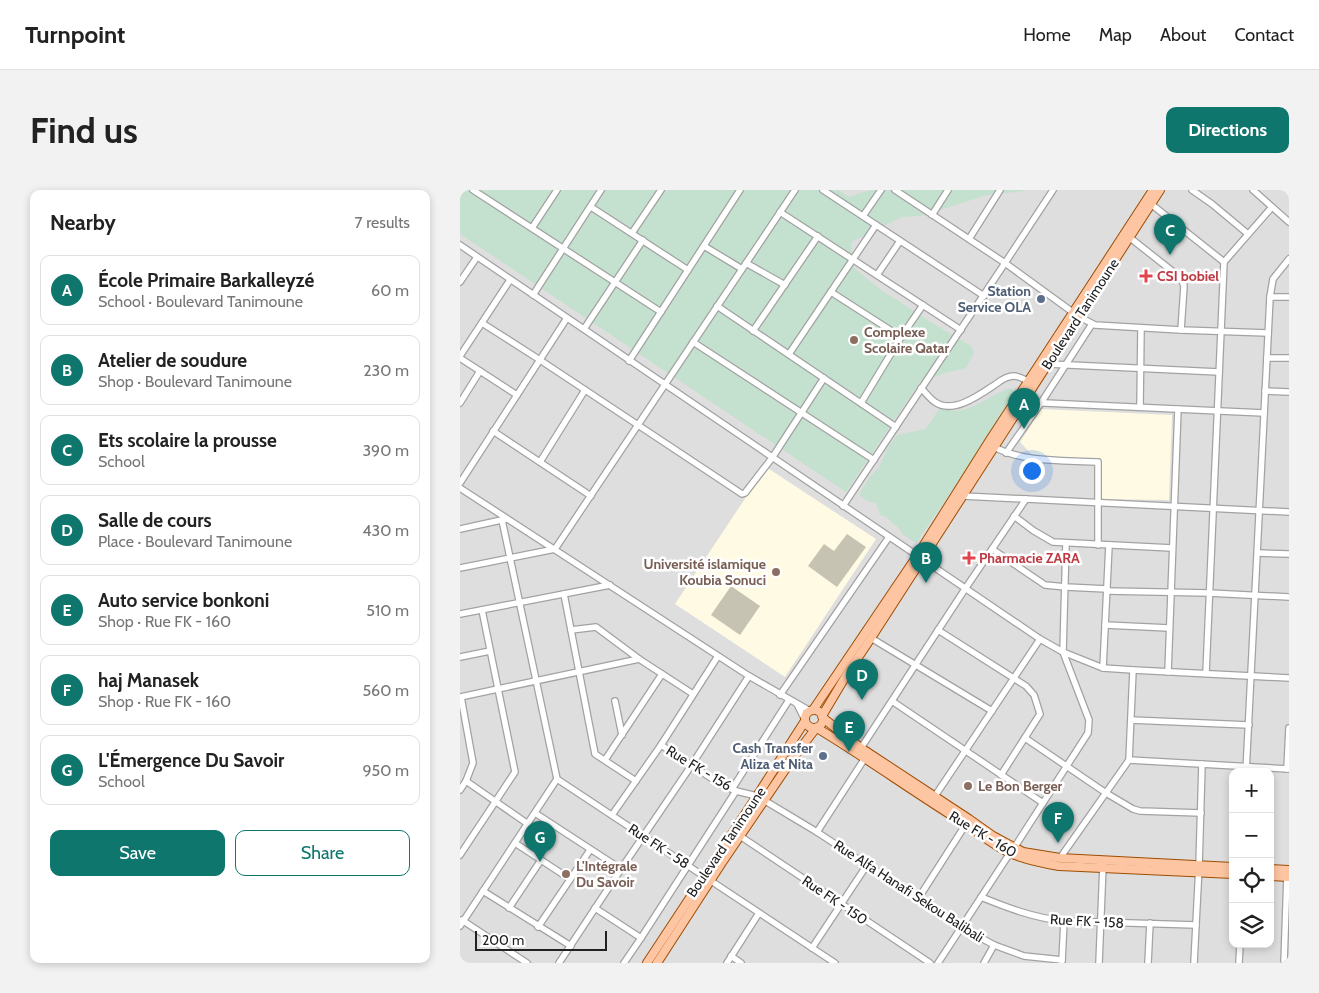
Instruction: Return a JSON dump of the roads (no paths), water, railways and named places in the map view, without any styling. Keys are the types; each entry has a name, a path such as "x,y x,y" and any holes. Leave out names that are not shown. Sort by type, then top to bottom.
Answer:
{"main road":[{"name":"Boulevard Tanimoune","path":"811,711 963,496 1048,364 1076,314 1153,190"},
{"name":"Boulevard Tanimoune","path":"823,717 847,674 871,638 990,440 1028,381 1129,238 1160,190"},
{"path":"811,711 818,711 823,717 822,724 816,728 807,726 806,715 811,711"},
{"name":"Rue FK - 160","path":"823,717 861,748 935,796 1012,850"},
{"name":"Boulevard Tanimoune","path":"657,963 707,878 740,836 805,720"},
{"name":"Boulevard Tanimoune","path":"647,963 761,798 816,728"},
{"name":"Rue FK - 160","path":"816,728 966,824 987,840 1022,854 1032,861 1059,866 1103,864"},
{"name":"Rue FK - 160","path":"1022,854 1103,864 1199,869 1229,873"},
{"name":"Rue FK - 160","path":"1199,869 1229,867"},
{"path":"1274,870 1288,873"},
{"path":"1274,875 1288,873"}],"street":[{"path":"473,190 661,312"},
{"path":"532,228 557,190"},
{"path":"533,295 601,190"},
{"path":"632,234 661,190"},
{"path":"630,361 740,190"},
{"path":"460,568 555,550 795,190"},
{"path":"823,190 984,296"},
{"path":"863,216 881,190"},
{"path":"897,190 1092,324 1098,326 1268,333"},
{"path":"932,215 948,190"},
{"path":"969,239 1000,190"},
{"path":"843,506 1053,190"},
{"path":"1192,190 1248,234"},
{"path":"1254,190 1289,222"},
{"path":"1151,204 1224,262"},
{"path":"590,206 688,270"},
{"path":"1206,673 1224,262 1272,207"},
{"path":"780,212 961,330"},
{"path":"789,354 876,225"},
{"path":"753,331 818,236"},
{"path":"1129,238 1181,278 1184,286 1181,330"},
{"path":"584,329 643,240"},
{"path":"878,275 900,241"},
{"path":"460,245 919,558 1040,639 1063,652 1103,668 1289,678"},
{"path":"704,246 742,269"},
{"path":"460,282 477,257"},
{"path":"1246,768 1270,297 1273,279 1289,259"},
{"path":"746,263 784,285"},
{"path":"510,280 460,357 517,395"},
{"path":"831,292 901,337"},
{"path":"1270,297 1289,297"},
{"path":"861,403 923,305"},
{"path":"717,306 896,426"},
{"path":"460,483 567,318"},
{"path":"482,323 742,494 745,493 772,458 824,378"},
{"path":"1006,453 1092,324"},
{"path":"1140,408 1141,328"},
{"path":"692,342 874,460"},
{"path":"1267,358 1289,358"},
{"path":"1048,364 1219,372"},
{"path":"460,403 480,371"},
{"path":"921,388 936,402 942,405 956,406 963,404 1009,377 1014,376 1028,381"},
{"path":"540,462 585,390"},
{"path":"1265,391 1289,392"},
{"path":"1023,402 1264,413"},
{"path":"1168,672 1178,409"},
{"path":"493,431 591,496"},
{"path":"994,447 1006,453 1040,459 1098,462 1098,544"},
{"path":"460,488 749,676 811,711"},
{"path":"963,496 1289,512"},
{"path":"861,748 1026,499"},
{"path":"1014,516 1053,542 1172,548"},
{"path":"460,529 505,519"},
{"path":"505,519 510,558 557,779 461,922 527,963"},
{"path":"780,695 889,537"},
{"path":"938,963 1088,733 1089,720 1063,652 1066,543"},
{"path":"1103,668 1109,545"},
{"path":"992,549 1044,585 1107,590 1289,597"},
{"path":"1258,553 1289,554"},
{"path":"460,614 610,586"},
{"path":"564,594 595,754 636,781"},
{"path":"460,856 515,772 482,610"},
{"path":"1105,625 1169,628"},
{"path":"571,630 596,627 639,659 694,694"},
{"path":"938,630 1033,692 1040,714 1000,774"},
{"path":"871,638 992,711"},
{"path":"935,796 1040,639"},
{"path":"460,657 490,651"},
{"path":"612,816 661,745 718,656"},
{"path":"460,790 466,781 473,763 460,697 639,659"},
{"path":"1060,858 1128,760 1133,670"},
{"path":"605,760 662,674"},
{"path":"560,963 620,869 691,766 749,676"},
{"path":"624,963 789,700"},
{"path":"615,701 622,735"},
{"path":"892,701 1043,803"},
{"path":"797,704 805,720"},
{"path":"1131,720 1249,725"},
{"path":"1274,769 1288,769 1289,728"},
{"path":"1025,738 1106,793 1136,810 1201,813"},
{"name":"Rue FK - 156","path":"661,745 720,784 761,798"},
{"path":"817,832 865,758"},
{"path":"1128,760 1237,768"},
{"path":"1194,963 1202,764"},
{"name":"Rue FK - 58","path":"557,779 835,963"},
{"path":"466,781 528,824"},
{"name":"Rue Alfa Hanafi Sekou Balibali","path":"761,798 817,832 961,928 994,945 1024,956 1062,961"},
{"path":"534,814 620,869"},
{"path":"918,899 966,824"},
{"name":"Rue FK - 150","path":"740,836 930,963"},
{"path":"515,843 570,879"},
{"path":"538,927 590,850"},
{"path":"509,908 541,860"},
{"path":"1099,963 1103,864"},
{"path":"812,948 867,865"},
{"path":"1284,963 1288,873"},
{"path":"483,891 571,946"},
{"name":"Rue FK - 158","path":"981,897 1027,914 1047,919 1196,925"},
{"path":"595,908 641,938"},
{"path":"726,963 760,913"},
{"path":"1062,961 1064,921"},
{"path":"1148,963 1150,923"},
{"path":"984,963 994,945"},
{"path":"1239,963 1240,948"},
{"path":"731,956 741,963"},
{"path":"1022,963 1024,956"}],"place":[{"name":"Ets scolaire la prousse","path":"1170,255"},
{"name":"CSI bobiel","path":"1146,276"},
{"name":"Station Service OLA","path":"1041,299"},
{"name":"Complexe Scolaire Qatar","path":"854,340"},
{"name":"École Primaire Barkalleyzé","path":"1024,429"},
{"name":"Pharmacie ZARA","path":"969,558"},
{"name":"Université islamique Koubia Sonuci","path":"776,572"},
{"name":"Atelier de soudure","path":"926,583"},
{"name":"Salle de cours","path":"862,700"},
{"name":"Auto service bonkoni","path":"849,752"},
{"name":"Cash Transfer Aliza et Nita","path":"823,756"},
{"name":"Le Bon Berger","path":"968,786"},
{"name":"haj Manasek","path":"1058,843"},
{"name":"L'Émergence Du Savoir","path":"540,862"},
{"name":"L'Intégrale Du Savoir","path":"566,874"}]}
